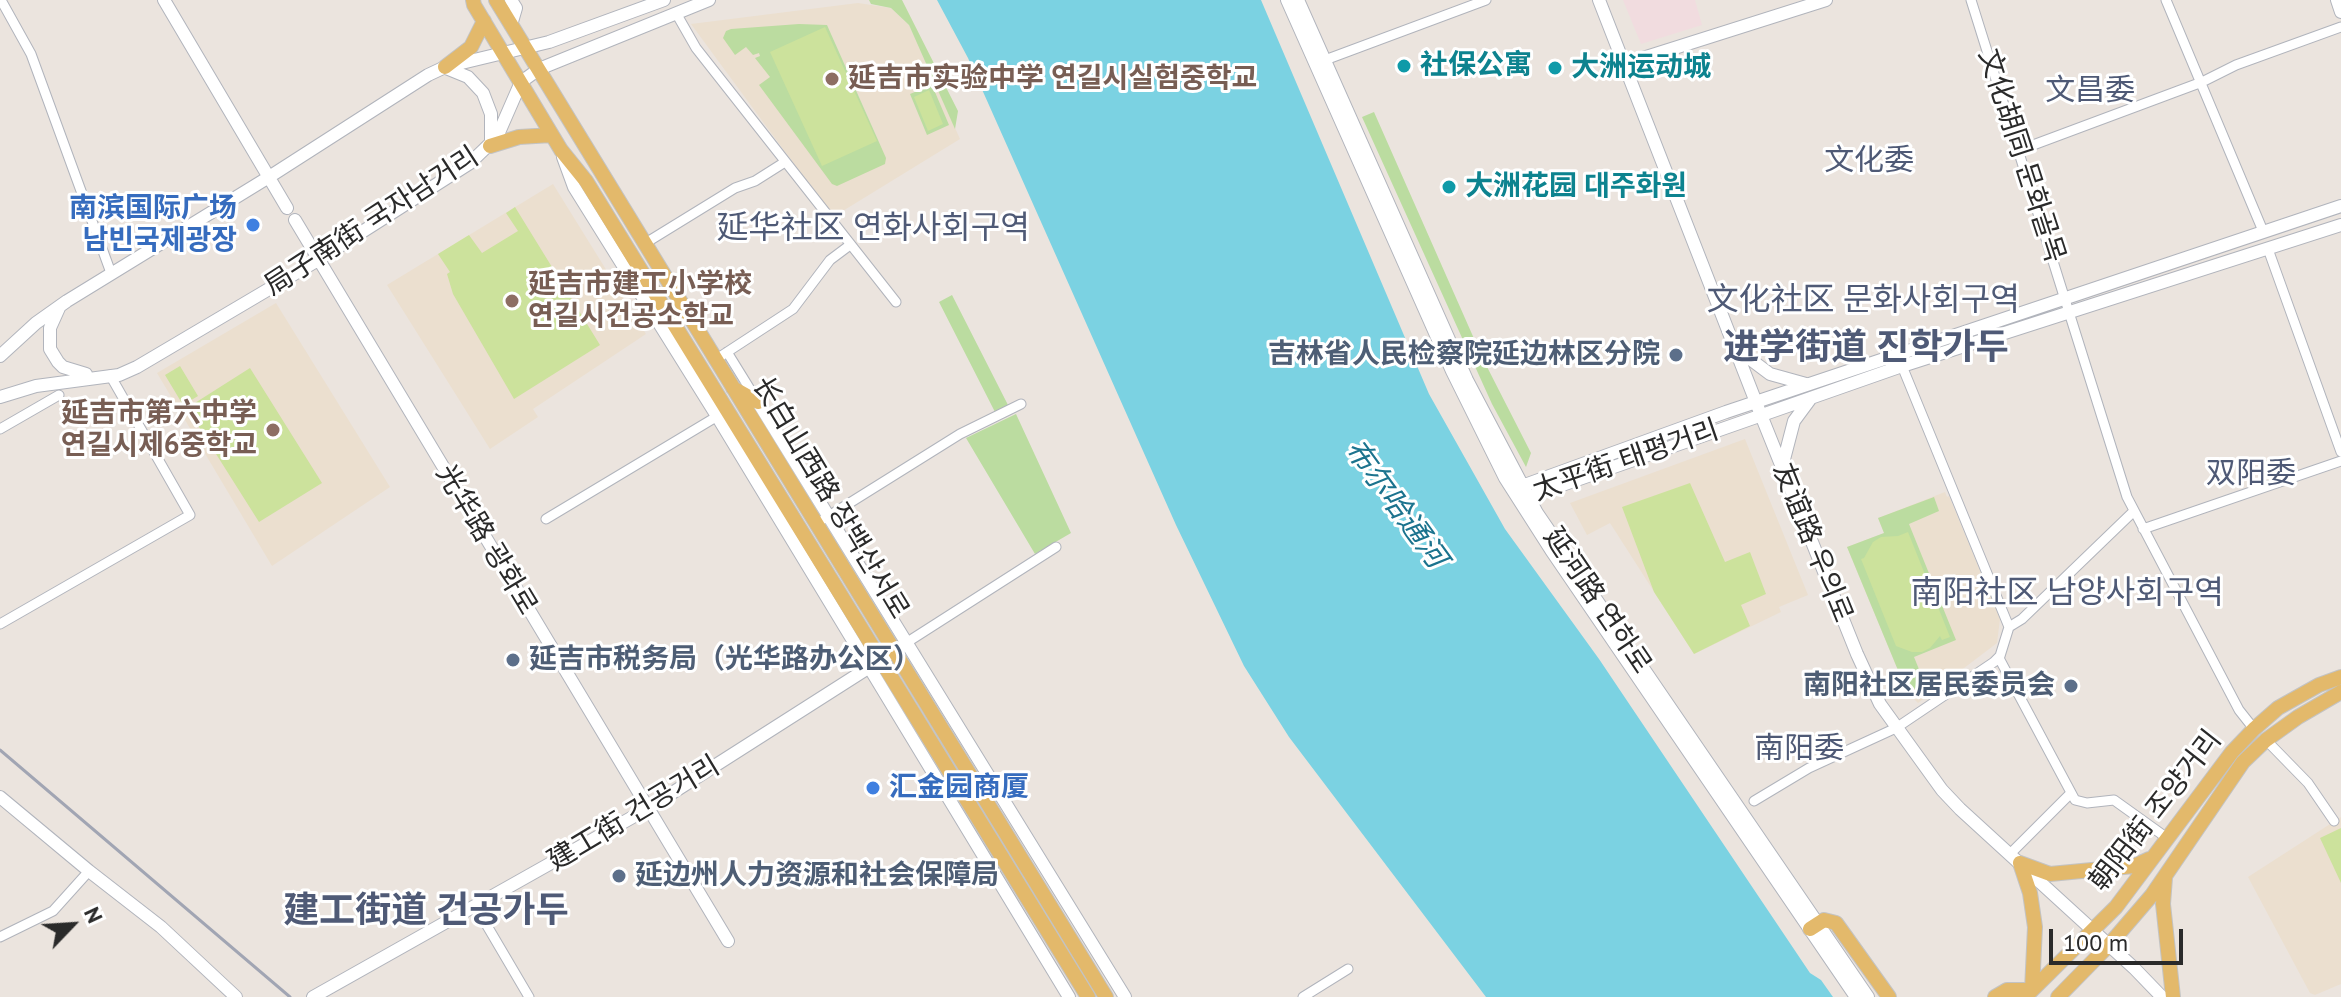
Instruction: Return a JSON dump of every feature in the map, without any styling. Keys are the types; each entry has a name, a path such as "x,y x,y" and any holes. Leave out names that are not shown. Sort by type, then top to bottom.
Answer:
{"main road":[{"path":"164,0 287,208"},
{"name":"长白山西路 장백산서로","path":"496,0 644,244 721,356 733,388 906,643 1125,997"},
{"path":"511,0 516,8 511,25"},
{"path":"521,82 539,69 709,0"},
{"name":"延河路 연하로","path":"1287,0 1457,382 1522,493 1814,926 1856,997"},
{"name":"延河路 연하로","path":"1298,0 1467,380 1522,493"},
{"name":"友谊路 우의로","path":"1599,0 1761,415 1880,704 1942,790 2162,997"},
{"path":"1624,64 1826,0"},
{"path":"2337,0 2341,12"},
{"path":"445,67 525,49 661,1"},
{"name":"长白山西路 장백산서로","path":"470,2 561,150 586,181 722,413 881,660 1106,997"},
{"path":"0,356 36,323 111,273 445,67 471,47 484,21"},
{"path":"445,67 468,77 483,93 491,114 490,146 519,137 552,135"},
{"name":"局子南街 국자남거리","path":"0,397 36,386 110,375 137,367 318,260 470,163 490,146 521,82"},
{"name":"太平街 태평거리","path":"1522,493 1807,384 2341,206"},
{"name":"光华路 광화로","path":"295,220 728,941"},
{"name":"太平街 태평거리","path":"1522,493 1902,366 2341,225"},
{"path":"61,306 50,328 49,343 53,355 63,367 95,377"},
{"path":"1735,348 1770,374 1807,384"},
{"path":"733,388 758,402"},
{"path":"1782,467 1794,421 1811,398"},
{"name":"长白山西路 장백산서로","path":"758,402 822,520 881,660 1069,997"},
{"name":"建工街 건공거리","path":"313,997 647,809 906,643"},
{"name":"长白山西路 장백산서로","path":"881,660 1088,997"},
{"name":"朝阳街 조양거리","path":"2029,994 2116,907 2232,752 2254,729 2278,708 2319,685 2341,677"},
{"name":"朝阳街 조양거리","path":"2058,997 2109,945 2166,875 2243,762 2266,740 2320,702 2341,692"},
{"path":"0,797 161,927 236,997"},
{"path":"2015,859 2050,874 2134,866 2153,857"},
{"path":"1995,997 2007,990 2029,994 2035,927 2030,893 2015,859"},
{"path":"2166,875 2163,904 2173,997"},
{"path":"1814,926 1827,920 1840,928 1889,997"},
{"name":"延河路 연하로","path":"1814,926 1868,997"}],"street":[{"path":"1,0 31,54 111,273"},
{"path":"1325,60 1486,0"},
{"name":"文化胡同 문화골목","path":"1971,0 2110,445 2134,511 2239,710 2254,729"},
{"path":"2166,0 2263,231"},
{"path":"676,13 696,48 896,302"},
{"path":"2017,151 2341,27"},
{"path":"644,244 735,188 755,181 785,162"},
{"path":"758,402 721,356 793,309 830,260 850,245"},
{"path":"2268,249 2341,452"},
{"path":"1754,801 1809,768 1896,728 1999,658 2009,627 1902,366"},
{"path":"0,624 190,515 110,375"},
{"path":"0,429 59,395"},
{"path":"822,520 960,434 1021,404"},
{"path":"546,519 722,413"},
{"path":"2143,529 2341,461"},
{"path":"2009,627 2022,619 2134,511"},
{"path":"906,643 1056,547"},
{"path":"1999,658 2071,793 2080,802 2114,800 2167,838"},
{"path":"2266,740 2308,783 2334,821"},
{"path":"2015,859 2071,793"},
{"path":"0,937 53,911 89,871"},
{"path":"476,907 529,997"},
{"path":"1303,997 1348,969"}],"shaded area":[{"path":"1623,0 1695,0 1702,25 1641,44"},
{"name":"延吉市实验中学 연길시실험중학교","path":"858,3 891,8 909,25 960,139 833,217 691,24"},
{"name":"延吉市建工小学校 연길시건공소학교","path":"553,184 646,334 533,409 538,417 490,449 387,285"},
{"name":"延吉市第六中学 연길시제6중학교","path":"276,303 390,487 272,566 157,373"},
{"path":"1745,439 1808,595 1779,607 1781,612 1694,654 1610,523 1587,535 1570,503"},
{"path":"1945,492 2000,619 1997,643 1918,703 1907,692 1847,547 1884,533 1878,518"},
{"path":"2341,817 2341,984 2315,995 2310,993 2248,877"}],"green space":[{"path":"869,0 902,0 958,111 955,129 909,25 891,8 871,4"},
{"path":"827,25 886,158 885,164 837,186 832,184 759,85 770,77 755,58 760,56 759,53 753,55 746,47 735,55 723,38 726,31 731,29"},
{"path":"825,27 877,141 822,166 770,52"},
{"path":"932,85 949,125 927,135 910,94"},
{"path":"929,90 943,124 928,131 914,97"},
{"path":"1374,112 1483,359 1531,453 1526,467 1492,404 1362,117"},
{"path":"515,207 600,345 514,399 453,294 447,274 450,272 438,254 469,235 482,253 518,231 506,213"},
{"path":"952,295 1008,405 995,412 939,302"},
{"path":"180,366 198,396 183,405 165,375"},
{"path":"250,368 322,483 259,522 187,408"},
{"path":"1016,414 1071,533 1035,554 966,438"},
{"path":"1690,483 1725,562 1750,552 1766,594 1741,605 1750,626 1694,654 1654,592 1622,507"},
{"path":"1934,497 1939,511 1909,524 1956,640 1914,657 1925,684 1907,692 1847,547 1884,533 1878,518"},
{"path":"1908,532 1950,637 1942,640 1940,636 1922,652 1896,646 1861,559 1873,542 1881,537"},
{"path":"2341,828 2341,883 2320,838"}],"water":[{"name":"布尔哈通河","path":"937,0 1261,0 1429,394 1505,529 1599,659 1810,973 1821,980 1833,997 1486,997 1289,737 1244,666 1176,525 968,58"}],"railway":[{"path":"0,750 290,997"}],"place":[{"name":"社保公寓","path":"1404,66"},
{"name":"大洲运动城","path":"1555,68"},
{"name":"延吉市实验中学 연길시실험중학교","path":"832,79"},
{"name":"大洲花园 대주화원","path":"1449,187"},
{"name":"南滨国际广场 남빈국제광장","path":"253,225"},
{"name":"延吉市建工小学校 연길시건공소학교","path":"512,301"},
{"name":"吉林省人民检察院延边林区分院","path":"1676,355"},
{"name":"延吉市第六中学 연길시제6중학교","path":"273,430"},
{"name":"延吉市税务局（光华路办公区）","path":"513,660"},
{"name":"南阳社区居民委员会","path":"2071,686"},
{"name":"汇金园商厦","path":"873,788"},
{"name":"延边州人力资源和社会保障局","path":"619,876"}],"district":[{"name":"文昌委","path":"2090,91"},
{"name":"文化委","path":"1869,161"},
{"name":"延华社区 연화사회구역","path":"873,229"},
{"name":"文化社区 문화사회구역","path":"1863,301"},
{"name":"进学街道 진학가두","path":"1866,349"},
{"name":"双阳委","path":"2251,474"},
{"name":"南阳社区 남양사회구역","path":"2067,594"},
{"name":"南阳委","path":"1799,749"},
{"name":"建工街道 건공가두","path":"426,912"}]}
